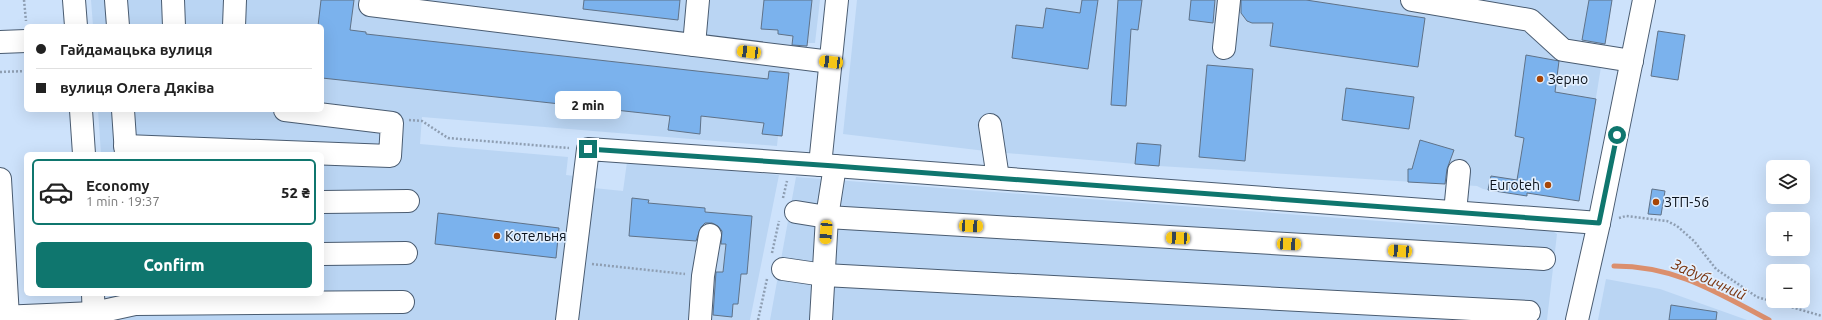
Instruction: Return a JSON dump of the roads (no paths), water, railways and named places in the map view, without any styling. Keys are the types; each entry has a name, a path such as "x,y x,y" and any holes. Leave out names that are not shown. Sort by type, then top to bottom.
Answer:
{"street":[{"path":"74,0 76,24"},
{"path":"116,0 118,24"},
{"path":"173,0 174,24"},
{"path":"234,24 235,0"},
{"path":"371,0 370,5 831,62"},
{"path":"694,45 698,0"},
{"path":"821,320 828,217 827,165 831,62 837,0"},
{"path":"1224,48 1229,0"},
{"path":"1412,0 1530,20 1563,50 1632,61"},
{"path":"1577,320 1599,223 1644,0"},
{"path":"0,42 24,32"},
{"path":"81,112 84,152"},
{"path":"123,112 125,150 213,152"},
{"path":"300,112 392,124 390,156 324,155"},
{"path":"990,125 998,178"},
{"path":"572,320 567,320 588,149 827,165 1599,223"},
{"path":"1455,212 1459,171"},
{"path":"0,179 12,318 135,306 402,302"},
{"path":"324,202 408,201"},
{"path":"786,209 828,217 1544,259"},
{"path":"700,320 703,276 710,235"},
{"path":"324,254 406,253"},
{"path":"774,268 824,275 1529,312"}],"waterway":[{"name":"Задубичний","path":"1614,266 1657,270 1695,282 1769,320"}],"place":[{"name":"Зерно","path":"1540,79"},
{"name":"Euroteh","path":"1548,185"},
{"name":"ЗТП-56","path":"1656,202"},
{"name":"Котельня","path":"497,236"}]}
